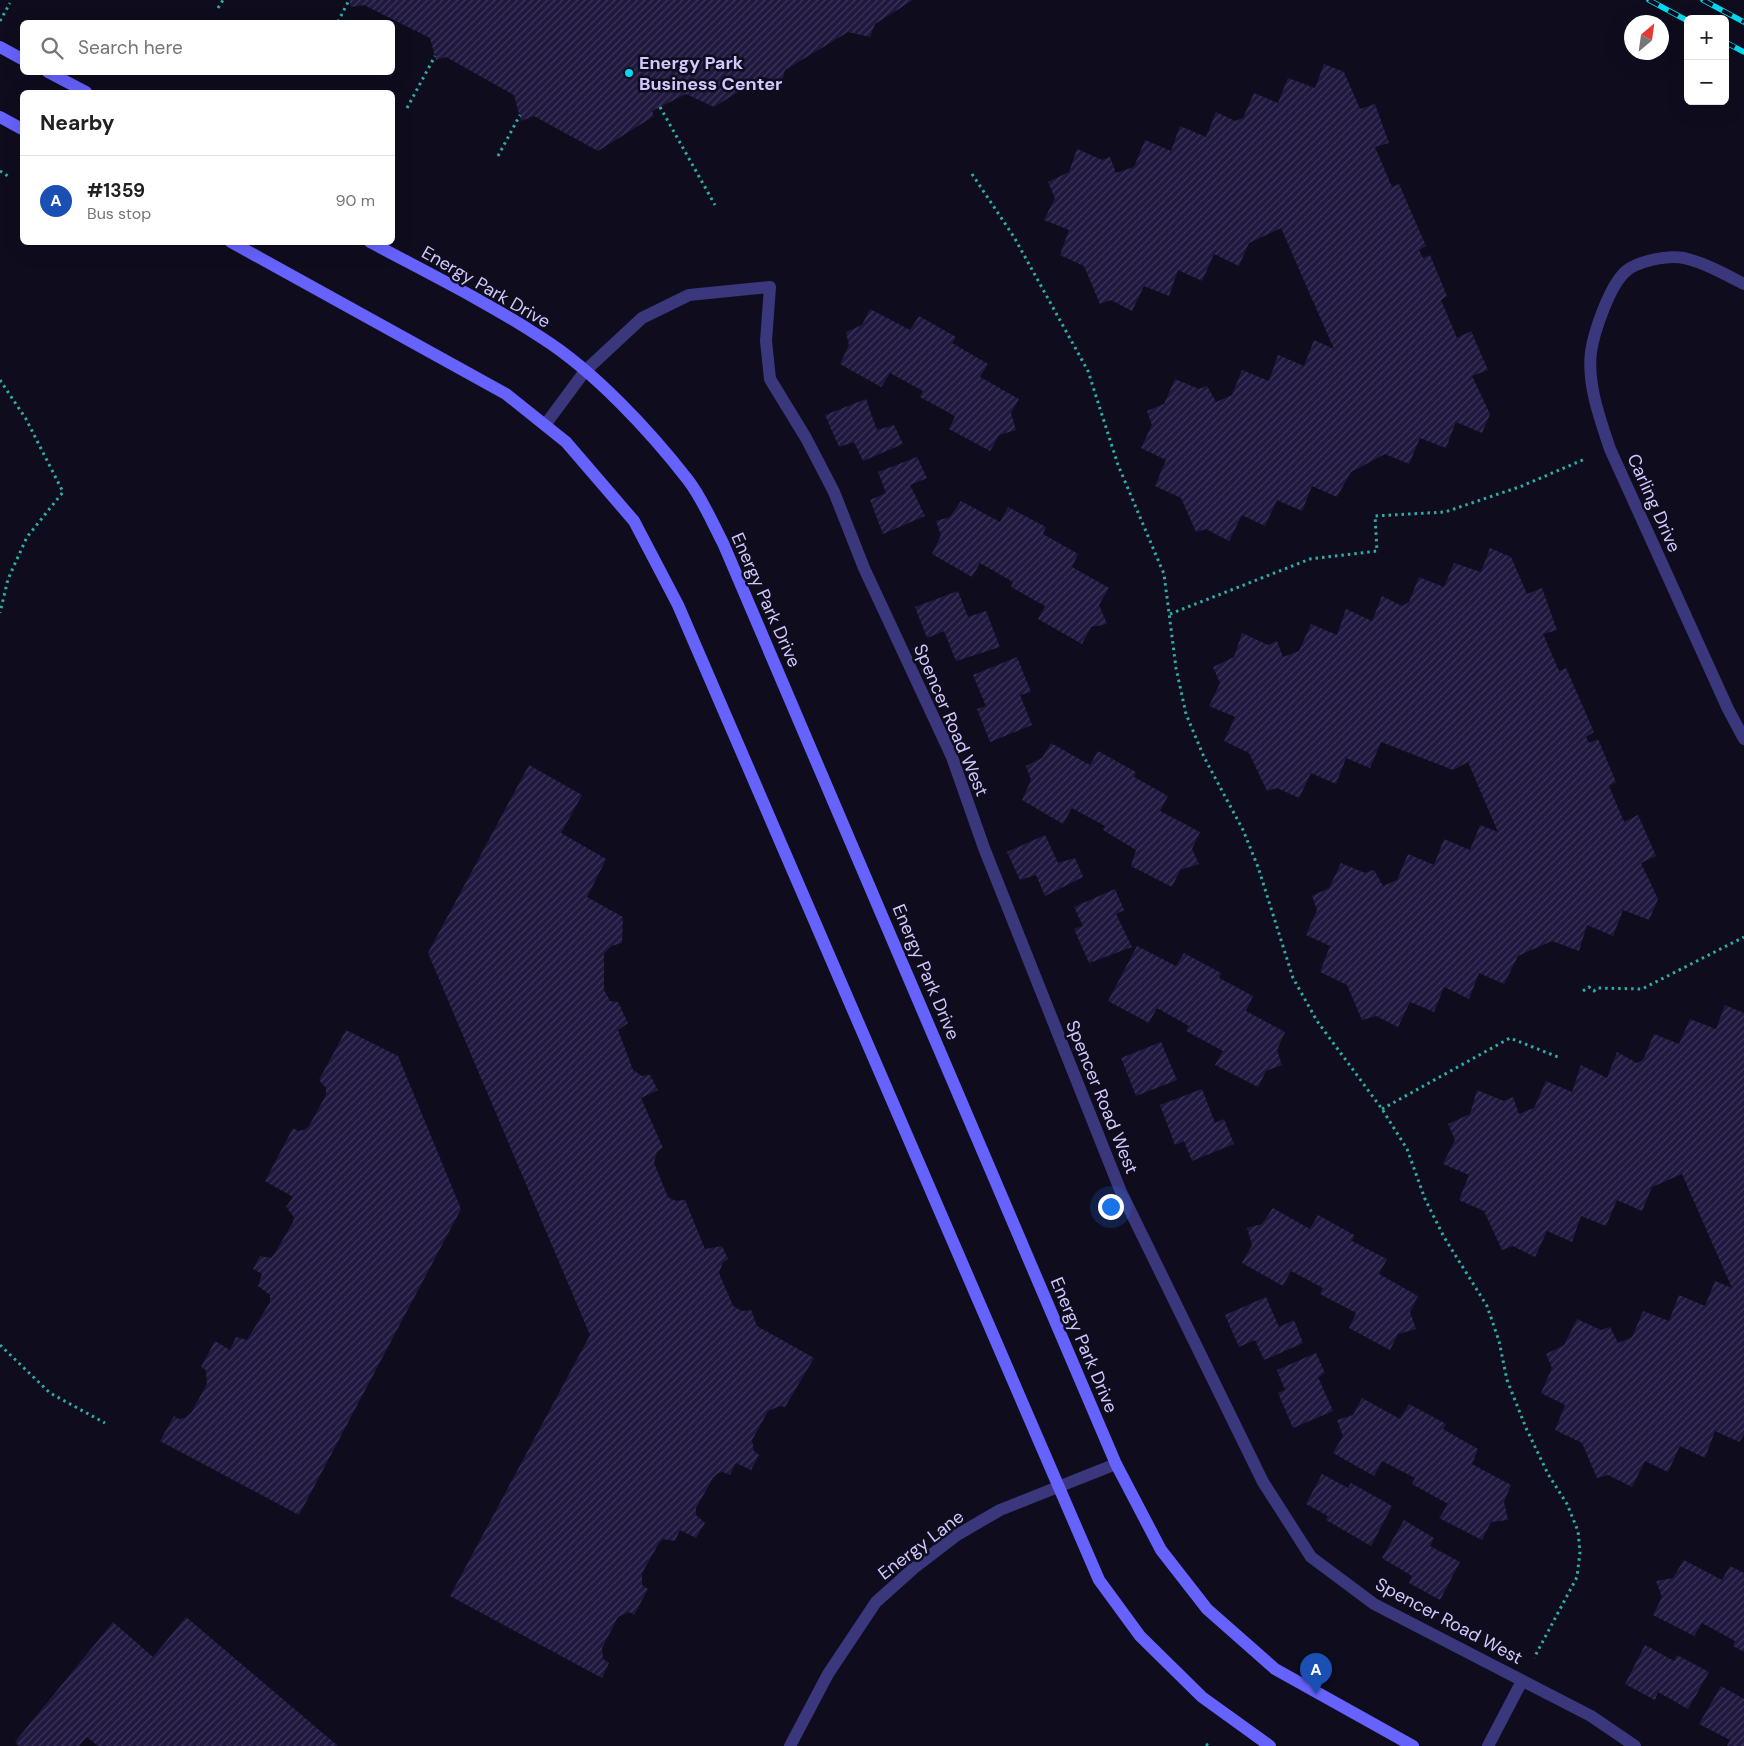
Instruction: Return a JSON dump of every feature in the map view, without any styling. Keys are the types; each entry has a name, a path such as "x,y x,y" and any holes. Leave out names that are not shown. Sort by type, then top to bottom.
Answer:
{"street":[{"path":"0,47 20,58"},
{"path":"54,75 82,90"},
{"path":"0,117 20,128"},
{"path":"236,245 506,394 566,442 634,520 678,605 1058,1489 1099,1580 1140,1636 1202,1697 1270,1746"},
{"name":"Energy Park Drive","path":"376,245 543,338 585,371 644,428 689,482 724,542 1116,1464 1161,1550 1207,1609 1275,1669 1413,1746"},
{"name":"Carling Drive","path":"1744,284 1719,271 1683,258 1649,260 1623,273 1601,314 1591,352 1595,405 1610,449 1728,708 1744,739"},
{"name":"Spencer Road West","path":"585,371 642,318 689,295 770,287 766,342 770,379 806,438 834,492 864,568 952,757 984,848 1121,1192 1264,1482 1311,1557 1374,1604 1592,1716 1635,1746"},
{"path":"545,425 585,371"},
{"name":"Energy Lane","path":"790,1746 828,1674 876,1602 914,1568 957,1535 1000,1510 1058,1489 1116,1464"},
{"path":"1488,1746 1522,1681"}],"path":[{"path":"218,8 222,0"},
{"path":"339,20 349,0"},
{"path":"0,21 10,3"},
{"path":"407,108 435,56"},
{"path":"660,107 715,205"},
{"path":"498,156 520,115"},
{"path":"0,171 11,178"},
{"path":"972,174 1014,238 1088,371 1118,465 1164,574 1176,668 1186,714 1204,758 1243,830 1258,866 1293,978 1317,1021 1382,1109 1407,1150 1426,1199 1444,1237 1487,1306 1498,1341 1506,1380 1526,1428 1548,1474 1567,1504 1578,1531 1580,1552 1577,1577 1522,1681"},
{"path":"0,380 26,419 63,492 27,537 8,579 0,613"},
{"path":"1170,614 1310,559 1378,551 1375,516 1445,512 1522,486 1610,449"},
{"path":"1583,991 1589,987 1594,991 1597,988 1642,989 1744,937"},
{"path":"1382,1109 1510,1038 1558,1057"},
{"path":"0,1345 50,1393 105,1423"}],"building":[{"name":"Energy Park Business Center","path":"349,0 913,0 875,24 870,37 848,32 785,70 782,82 762,77 714,107 686,94 652,111 654,116 598,151 534,116 521,121 514,95 446,57 436,60 430,38 364,5 351,7"},
{"path":"1324,64 1344,72 1360,109 1375,104 1389,143 1375,147 1392,187 1399,184 1426,246 1419,250 1423,258 1430,255 1447,296 1441,300 1457,338 1471,331 1488,370 1472,376 1490,414 1482,433 1456,422 1446,448 1420,438 1409,464 1385,454 1351,472 1337,497 1312,486 1302,511 1277,500 1265,526 1242,515 1229,541 1206,529 1196,532 1181,498 1155,486 1166,460 1141,448 1152,425 1147,411 1164,404 1175,379 1199,389 1207,386 1216,402 1232,395 1242,370 1269,381 1278,355 1304,366 1314,340 1334,349 1281,228 1249,243 1239,266 1214,254 1202,281 1178,270 1169,296 1144,286 1132,311 1111,300 1100,304 1084,266 1060,255 1069,230 1044,220 1055,198 1048,182 1069,172 1077,149 1102,160 1110,157 1116,173 1134,167 1145,140 1171,151 1180,126 1206,137 1216,112 1235,121 1243,118 1254,93 1278,103 1288,78 1315,88"},
{"path":"870,309 910,330 919,316 956,337 952,343 988,364 980,377 1019,399 1011,413 1016,430 999,435 990,451 949,429 955,416 920,397 923,391 890,373 881,387 840,364 849,345 846,332 862,325"},
{"path":"866,399 877,430 894,425 903,444 863,461 854,442 839,447 825,415"},
{"path":"917,457 927,478 910,485 925,516 883,534 870,500 886,493 878,472"},
{"path":"961,501 1000,522 1008,507 1046,527 1043,534 1078,554 1072,567 1109,588 1099,605 1107,624 1091,627 1082,644 1038,619 1045,606 1011,587 1013,582 980,563 972,577 932,554 941,535 936,521 950,517"},
{"path":"1490,548 1511,557 1527,594 1542,588 1557,630 1543,634 1559,671 1566,668 1594,732 1586,737 1589,743 1598,739 1616,782 1609,786 1624,822 1638,815 1656,856 1641,863 1658,899 1649,920 1623,910 1613,936 1587,925 1579,951 1552,941 1518,956 1504,984 1479,973 1469,999 1444,987 1434,1012 1410,1002 1398,1027 1376,1016 1362,1020 1347,985 1320,972 1330,946 1306,935 1317,910 1312,896 1329,888 1341,863 1365,873 1374,870 1383,886 1397,880 1408,854 1434,865 1444,839 1470,850 1480,825 1498,832 1468,762 1453,770 1381,742 1370,768 1346,758 1336,784 1311,773 1299,798 1277,788 1267,791 1249,753 1224,741 1235,717 1209,706 1220,683 1213,667 1234,657 1242,633 1268,645 1277,641 1283,657 1299,651 1311,624 1337,635 1346,609 1372,621 1382,596 1402,606 1409,602 1419,577 1444,587 1454,563 1481,572"},
{"path":"958,591 968,617 986,611 1000,647 956,661 944,631 927,638 915,607"},
{"path":"1017,657 1031,692 1020,695 1032,725 990,742 977,709 986,706 973,675"},
{"path":"1051,743 1090,765 1098,751 1136,772 1134,777 1168,796 1160,811 1200,832 1192,849 1199,864 1180,870 1172,887 1131,866 1136,850 1103,830 1105,826 1072,808 1063,824 1022,800 1031,780 1026,766 1042,758"},
{"path":"529,765 582,795 561,833 606,859 587,897 623,917 622,943 611,946 604,954 604,990 610,1001 618,1002 628,1023 618,1030 633,1070 642,1076 650,1075 658,1090 641,1098 663,1148 657,1152 654,1163 668,1197 676,1201 685,1200 705,1249 722,1246 728,1259 723,1262 719,1273 733,1306 742,1311 751,1310 757,1326 814,1358 785,1407 780,1406 768,1411 752,1440 754,1451 759,1455 751,1470 736,1463 730,1475 723,1472 718,1473 713,1478 696,1508 696,1515 705,1523 696,1538 680,1530 675,1541 663,1539 659,1543 642,1573 642,1585 648,1589 634,1615 629,1612 618,1617 602,1648 603,1659 609,1663 602,1678 450,1596 590,1335 428,953"},
{"path":"1045,835 1058,863 1075,858 1083,877 1045,896 1036,875 1020,880 1007,852"},
{"path":"1115,889 1124,910 1116,914 1132,947 1089,963 1074,929 1083,926 1074,907"},
{"path":"1137,946 1176,966 1184,953 1221,973 1219,978 1253,996 1246,1011 1285,1032 1277,1050 1282,1065 1266,1071 1258,1087 1215,1065 1223,1051 1186,1031 1189,1026 1157,1008 1149,1023 1108,1001"},
{"path":"1725,1005 1744,1013 1744,1435 1739,1442 1715,1431 1705,1458 1680,1446 1668,1472 1645,1461 1632,1487 1608,1475 1597,1478 1582,1443 1555,1430 1565,1405 1541,1393 1552,1368 1546,1354 1564,1345 1577,1319 1601,1330 1610,1327 1618,1343 1632,1337 1643,1311 1669,1321 1679,1295 1705,1306 1715,1281 1732,1288 1682,1174 1652,1187 1642,1211 1617,1200 1606,1226 1581,1216 1572,1242 1547,1231 1535,1257 1513,1246 1502,1250 1484,1211 1459,1200 1469,1175 1443,1164 1455,1140 1448,1124 1470,1114 1477,1090 1504,1101 1513,1097 1519,1114 1534,1108 1546,1081 1572,1092 1581,1065 1607,1078 1617,1052 1637,1063 1643,1060 1654,1034 1679,1044 1690,1019 1716,1029"},
{"path":"346,1030 398,1056 461,1209 299,1515 160,1441 174,1416 179,1419 185,1418 191,1413 207,1384 206,1370 201,1367 215,1341 230,1350 236,1337 247,1340 270,1302 270,1295 258,1286 262,1274 253,1269 260,1256 271,1258 275,1253 294,1217 286,1207 293,1197 265,1181 293,1128 298,1131 304,1130 309,1126 326,1095 326,1088 319,1080"},
{"path":"1161,1042 1177,1080 1136,1096 1121,1058"},
{"path":"1202,1089 1215,1123 1224,1119 1234,1144 1192,1161 1184,1141 1175,1145 1160,1105"},
{"path":"1273,1208 1310,1229 1318,1215 1354,1235 1352,1241 1387,1259 1379,1274 1418,1296 1410,1312 1416,1329 1398,1334 1390,1350 1349,1328 1356,1313 1320,1294 1323,1288 1291,1271 1283,1286 1242,1263 1252,1245 1247,1228 1262,1224"},
{"path":"1266,1297 1279,1327 1294,1320 1303,1343 1264,1360 1255,1340 1239,1347 1225,1315"},
{"path":"1316,1353 1325,1373 1318,1377 1333,1411 1293,1428 1278,1393 1285,1390 1277,1370"},
{"path":"1362,1398 1400,1419 1409,1404 1446,1424 1443,1429 1478,1449 1472,1464 1511,1485 1504,1502 1508,1520 1491,1522 1482,1540 1439,1518 1448,1504 1412,1484 1415,1478 1382,1461 1374,1476 1333,1453 1343,1436 1337,1420 1353,1415"},
{"path":"1322,1474 1348,1488 1351,1483 1392,1506 1371,1546 1326,1520 1328,1516 1306,1504"},
{"path":"1404,1520 1434,1538 1430,1546 1460,1562 1440,1600 1409,1583 1412,1576 1382,1558"},
{"path":"1684,1560 1722,1580 1730,1566 1744,1573 1744,1652 1733,1646 1735,1641 1702,1623 1694,1636 1653,1615 1662,1597 1656,1581 1673,1578"},
{"path":"186,1617 338,1746 98,1746 87,1737 79,1746 19,1746 15,1742 113,1622 153,1657"},
{"path":"1645,1645 1674,1661 1677,1655 1709,1672 1688,1709 1658,1692 1655,1700 1625,1684"},
{"path":"1721,1686 1744,1699 1744,1746 1727,1746 1730,1740 1699,1724"}],"railway":[{"path":"1649,0 1684,19"},
{"path":"1703,0 1744,22"},
{"path":"1729,44 1744,52"}],"place":[{"name":"Energy Park Business Center","path":"629,73"},
{"name":"#1359","path":"1316,1694"}]}
